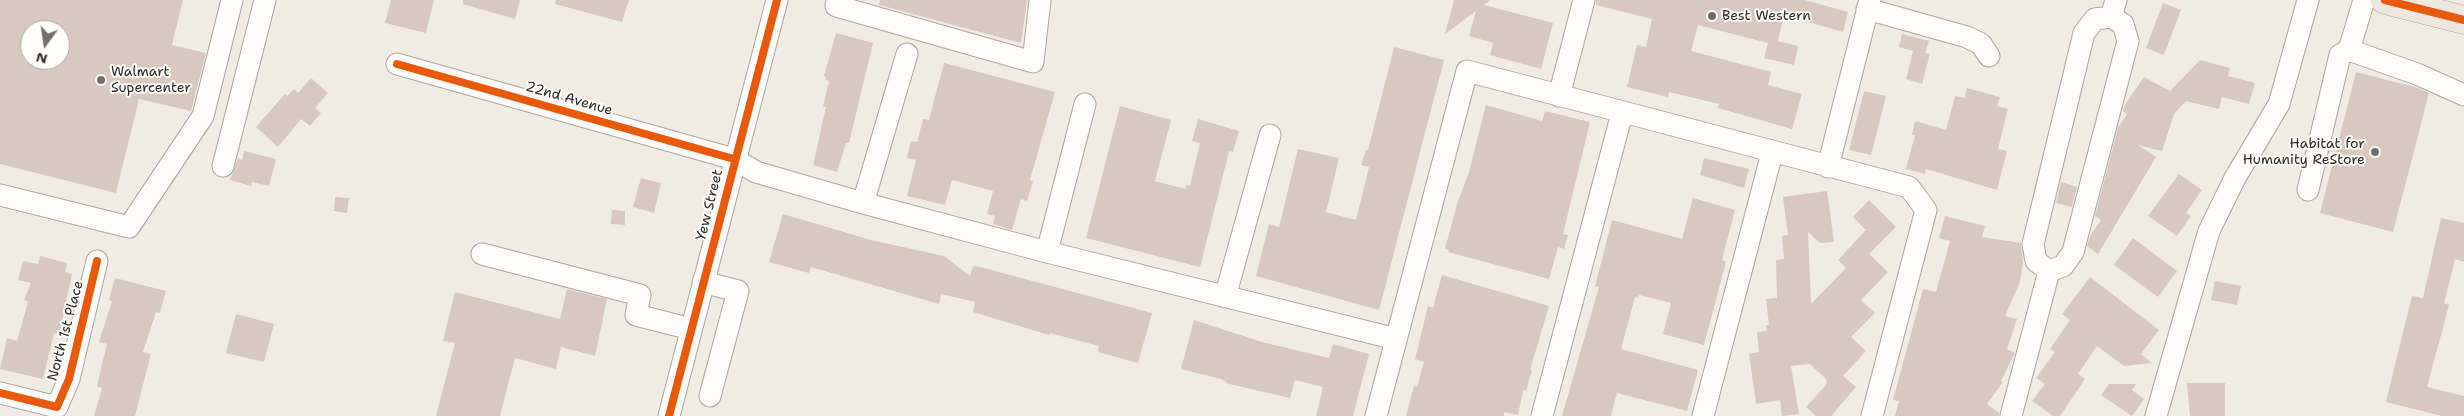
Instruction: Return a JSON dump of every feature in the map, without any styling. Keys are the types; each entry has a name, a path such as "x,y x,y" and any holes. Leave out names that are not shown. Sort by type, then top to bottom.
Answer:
{"highway":[{"path":"2385,0 2464,20"}],"street":[{"path":"0,195 129,227 204,116 232,0"},
{"path":"223,166 265,0"},
{"name":"Yew Street","path":"669,416 734,159 777,0"},
{"path":"837,0 836,6 1033,62 1040,0"},
{"path":"1559,96 1584,0"},
{"path":"2156,416 2209,231 2235,178 2280,104 2308,0"},
{"path":"2308,190 2340,55 2349,50 2364,0"},
{"path":"1828,167 1869,5 1967,37 1981,44 1989,56"},
{"path":"2113,9 2123,24 2128,41 2073,252 2063,266 2049,271 2036,261 2033,244 2084,33 2095,19 2113,9"},
{"path":"2349,50 2417,74 2464,95"},
{"path":"863,202 907,54"},
{"name":"22nd Avenue","path":"397,64 734,159 756,172 863,202 1047,252 1396,339"},
{"path":"1376,416 1467,72 1772,153 1909,187 1926,210 1872,416"},
{"path":"1047,252 1085,104"},
{"path":"1542,416 1622,112"},
{"path":"1225,297 1270,135"},
{"path":"1703,416 1772,153"},
{"path":"482,254 640,295 636,315 691,329"},
{"name":"North 1st Place","path":"0,394 57,407 69,379 97,261"},
{"path":"2011,416 2049,271"},
{"path":"703,282 738,291 710,396"}],"building":[{"name":"Walmart Supercenter","path":"0,0 183,0 172,45 206,53 191,111 139,99 116,193 0,164"},
{"path":"391,0 434,0 426,33 385,23"},
{"path":"463,0 520,0 515,19 463,4"},
{"path":"556,0 629,0 622,22 555,4"},
{"path":"880,0 1027,0 1021,43 879,5"},
{"path":"1454,0 1490,0 1484,5 1553,23 1541,69 1490,55 1493,43 1469,36 1476,11 1445,34"},
{"path":"1596,0 1805,0 1848,12 1843,32 1784,15 1778,41 1798,46 1794,65 1764,58 1768,43 1698,25 1691,51 1771,72 1768,85 1802,94 1792,129 1718,108 1719,104 1669,92 1668,97 1627,87 1637,45 1646,47 1652,19 1596,5"},
{"path":"2163,3 2181,10 2164,55 2146,48"},
{"path":"836,33 873,43 849,143 846,143 837,172 813,165 826,107 823,107 829,81 824,76"},
{"path":"1902,34 1929,41 1925,53 1930,54 1922,84 1906,79 1913,51 1899,47"},
{"path":"1394,47 1444,60 1379,310 1256,276 1269,224 1279,227 1298,149 1339,158 1326,212 1356,220 1369,167 1361,165 1366,150 1368,150"},
{"path":"2200,60 2230,68 2228,76 2255,83 2249,104 2222,97 2219,109 2186,101 2174,114 2162,151 2138,145 2156,157 2098,254 2087,246 2091,234 2101,220 2095,216 2118,128 2127,114 2123,111 2124,106 2144,77 2170,91"},
{"path":"944,63 1055,92 1030,180 1033,181 1027,201 1021,199 1012,230 993,224 995,216 987,214 993,191 952,180 945,205 907,196 916,160 907,158 911,141 917,142 923,119 929,120"},
{"name":"Habitat for Humanity ReStore","path":"2356,72 2418,88 2429,93 2393,232 2320,213"},
{"path":"311,78 328,93 315,108 321,113 310,126 301,119 278,147 256,127 285,94 287,96 294,89 298,93"},
{"path":"1967,88 2000,97 1997,106 2008,109 1998,149 2007,151 1997,190 1926,169 1925,174 1906,169 1915,135 1912,135 1915,121 1946,130 1955,96 1965,98"},
{"path":"1864,91 1886,96 1871,155 1849,150"},
{"path":"1486,105 1542,121 1545,111 1590,122 1563,234 1568,235 1564,249 1558,247 1549,279 1448,252 1449,250 1445,249 1457,204 1469,172"},
{"path":"1120,106 1171,120 1155,181 1185,189 1186,185 1190,186 1200,143 1192,141 1198,119 1239,131 1233,152 1229,151 1200,267 1086,238"},
{"path":"244,151 276,159 269,186 252,182 251,186 230,180 238,158 242,160"},
{"path":"1704,158 1749,169 1744,188 1700,175"},
{"path":"2179,174 2202,190 2186,213 2191,216 2177,236 2148,216"},
{"path":"641,178 661,183 654,213 633,207"},
{"path":"2061,182 2077,187 2072,207 2056,203"},
{"path":"1827,191 1834,242 1820,243 1808,232 1811,304 1846,268 1838,260 1866,230 1853,217 1869,200 1896,227 1869,254 1888,272 1861,300 1875,313 1851,337 1866,351 1843,376 1856,387 1831,416 1816,416 1806,407 1826,385 1827,380 1810,364 1791,366 1799,414 1782,416 1780,400 1756,404 1749,354 1759,352 1757,332 1767,331 1766,325 1769,325 1766,299 1777,298 1776,260 1784,259 1782,236 1788,235 1783,197"},
{"path":"335,197 349,198 347,213 334,211"},
{"path":"1693,198 1735,210 1722,260 1726,262 1704,345 1663,334 1671,303 1639,295 1638,298 1635,297 1621,349 1698,370 1687,411 1617,393 1611,416 1562,416 1599,287 1595,286 1612,220 1682,239"},
{"path":"612,210 625,211 625,225 611,224"},
{"path":"783,214 871,240 944,256 970,276 973,266 984,268 1152,313 1138,363 1098,352 1099,346 1050,333 1049,335 973,312 975,302 941,294 939,304 811,267 809,273 769,262"},
{"path":"1945,216 1985,226 1982,237 2021,243 2023,262 2020,282 2005,316 2017,319 2007,349 2015,353 2001,381 2003,382 1987,404 1999,413 1999,416 1895,416 1899,401 1893,400 1923,289 1936,292 1950,241 1939,238"},
{"path":"2441,218 2464,223 2464,262 2455,259 2444,303 2449,305 2427,387 2464,396 2464,416 2442,416 2386,402 2412,296 2423,298"},
{"path":"2133,238 2177,271 2158,297 2114,265"},
{"path":"40,256 67,263 65,272 72,274 59,335 54,333 43,379 0,369 7,338 17,341 28,302 24,300 31,283 18,280 23,261 38,264"},
{"path":"1442,275 1549,306 1530,370 1532,370 1526,391 1523,390 1518,415 1504,412 1504,416 1406,416 1414,386 1417,387 1424,362 1415,359 1428,306 1433,308"},
{"path":"2090,277 2159,330 2141,354 2152,363 2124,366 2097,346 2078,374 2085,379 2060,416 2053,416 2032,401 2045,384 2036,378 2055,352 2050,349 2070,320 2062,314"},
{"path":"115,278 166,291 160,313 156,312 143,352 151,354 135,416 94,416 102,388 97,386 107,344 99,342 112,301 109,300"},
{"path":"2215,281 2241,286 2237,305 2211,300"},
{"path":"567,289 607,299 595,356 561,347 556,369 515,358 500,416 436,416 455,343 443,341 455,292 560,319"},
{"path":"236,314 274,324 264,362 226,353"},
{"path":"1194,320 1262,342 1329,358 1333,344 1369,354 1353,416 1316,416 1323,387 1295,380 1290,398 1229,384 1221,379 1181,369"},
{"path":"2187,383 2225,383 2225,416 2190,416"},
{"path":"2109,384 2136,384 2132,390 2144,399 2132,416 2101,395"}],"cycle path":[{"path":"669,416 777,0"},
{"path":"2385,0 2464,20"},
{"path":"397,64 734,159"},
{"path":"0,393 57,407 69,379 97,261"}],"place":[{"name":"Best Western","path":"1712,16"},
{"name":"Walmart Supercenter","path":"101,80"},
{"name":"Habitat for Humanity ReStore","path":"2375,152"}]}
